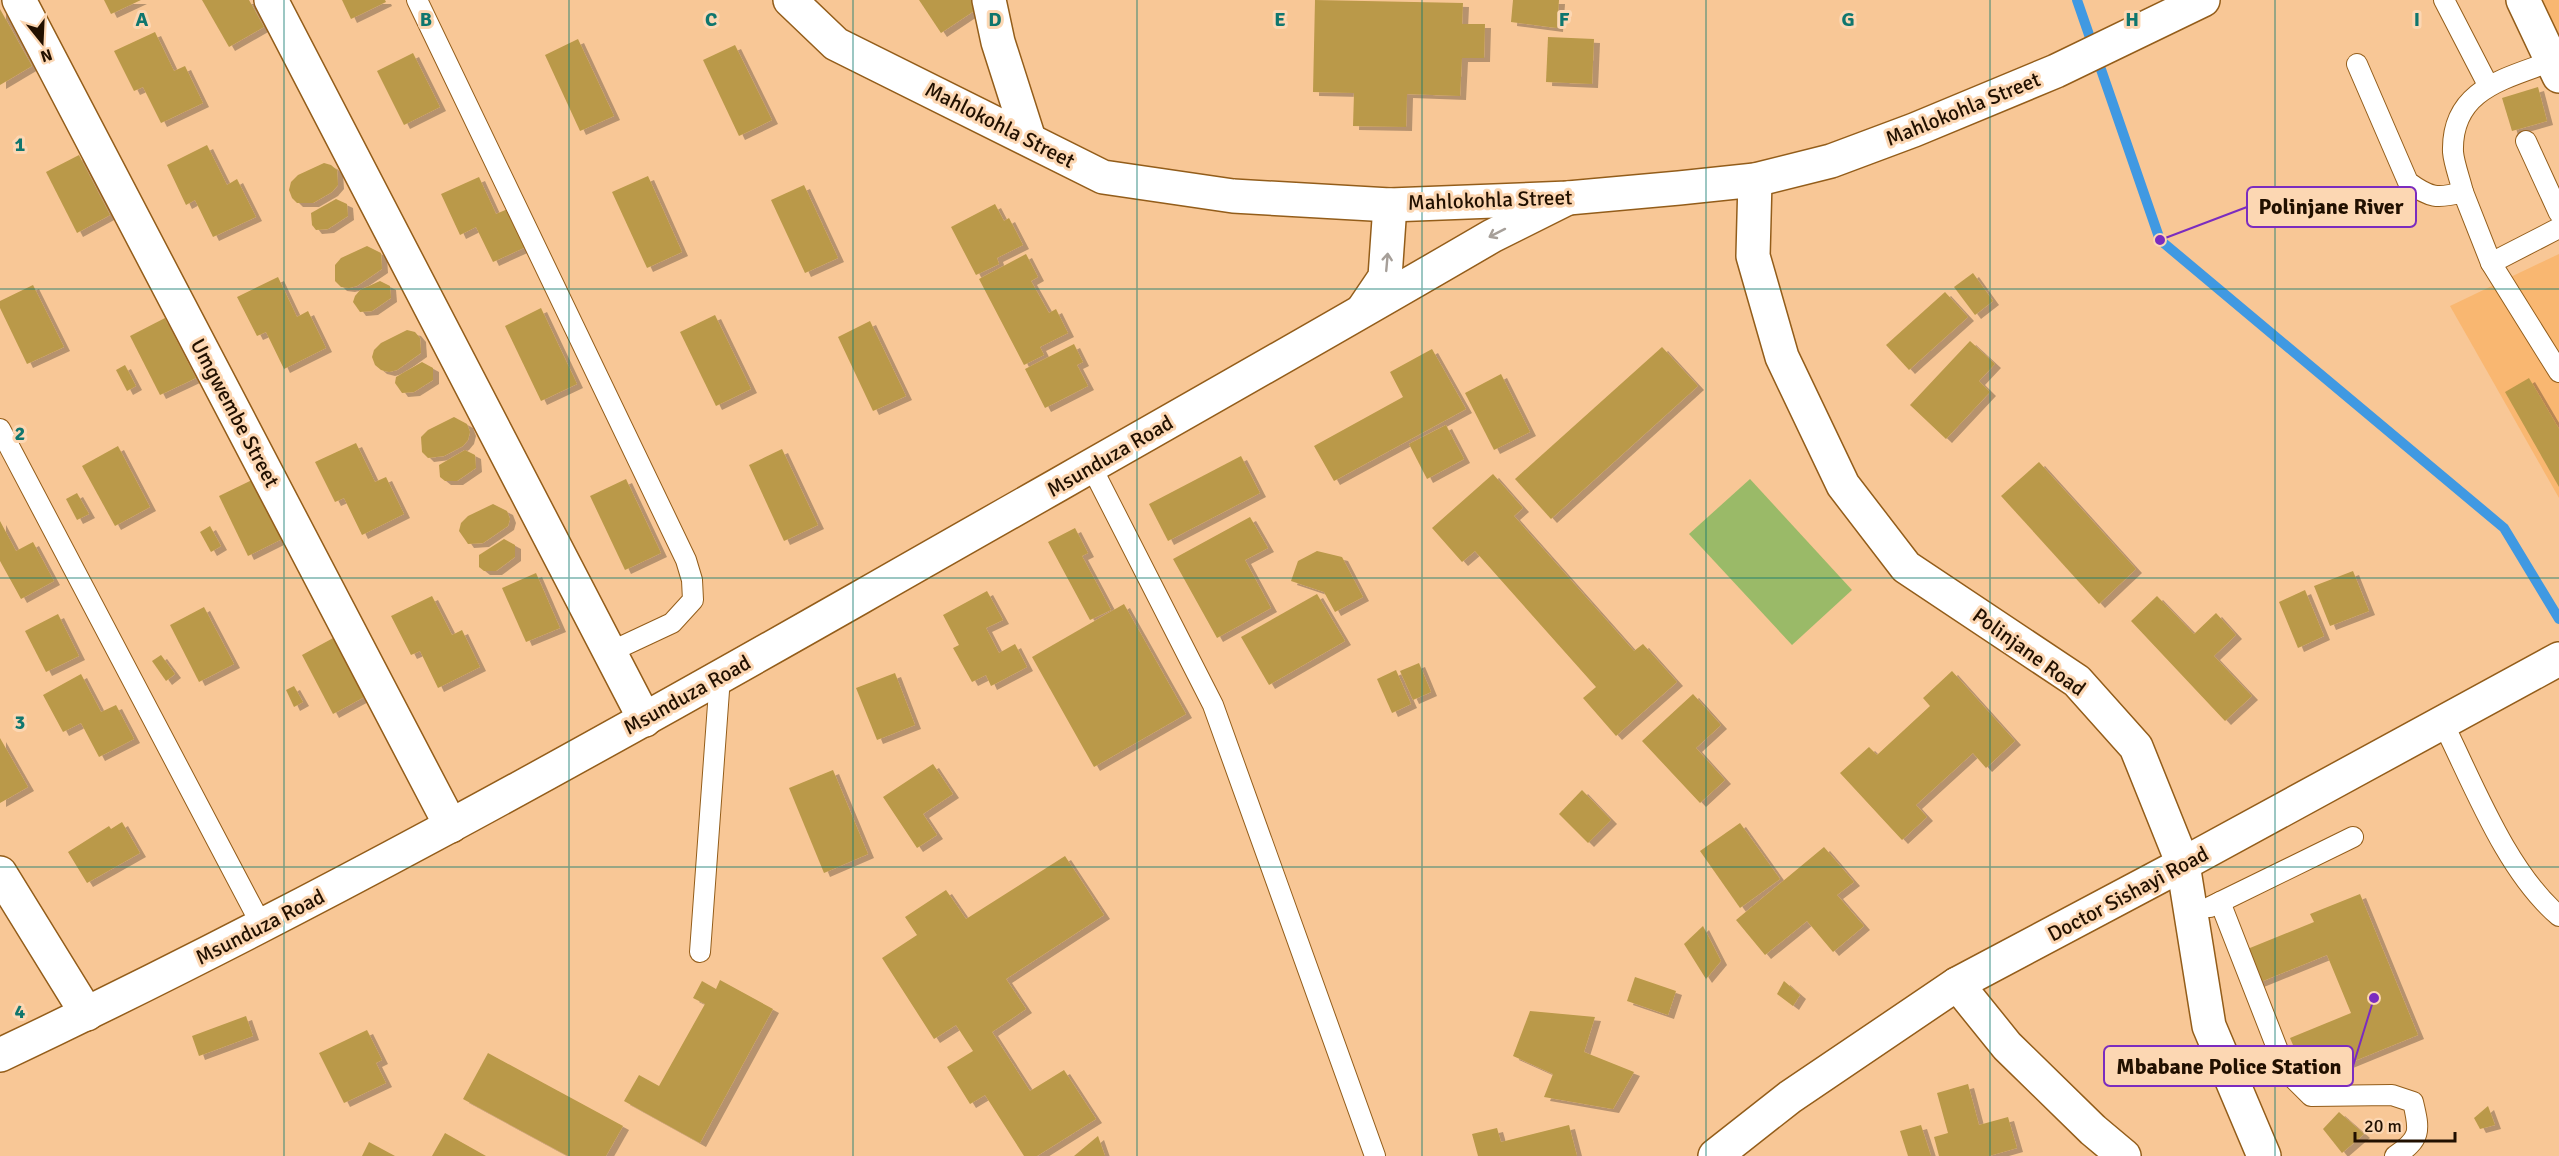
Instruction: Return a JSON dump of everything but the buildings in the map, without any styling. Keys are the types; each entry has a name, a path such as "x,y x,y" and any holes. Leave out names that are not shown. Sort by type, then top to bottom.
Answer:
{"street":[{"name":"Umgwembe Street","path":"19,0 451,826"},
{"path":"271,0 645,720"},
{"name":"Mahlokohla Street","path":"790,0 837,44 1103,177 1233,196 1390,205 1568,198 1755,180 1831,161 1914,130 2056,71 2204,0"},
{"path":"989,0 998,42 1029,139"},
{"path":"2523,0 2555,68"},
{"name":"Polinjane Road","path":"1755,180 1753,256 1782,357 1843,485 1906,567 2077,681 2136,747 2183,864 2206,909 2210,1026 2264,1156"},
{"name":"Msunduza Road","path":"0,1055 262,926 645,720 1492,236 1568,198"},
{"name":"Msunduza Road","path":"1362,312 1385,277 1390,205"},
{"name":"Doctor Sishayi Road","path":"1715,1156 1790,1097 1957,984 2559,659"},
{"path":"0,873 87,1014"},
{"path":"1957,984 2007,1046 2093,1130 2124,1156"}],"lane":[{"path":"417,0 686,560 692,580 693,600 672,623 610,652"},
{"path":"2444,0 2488,85"},
{"path":"2357,64 2408,182 2424,194 2441,198 2463,192"},
{"path":"2555,68 2488,85 2461,112 2454,130 2453,154 2463,192 2491,263 2559,372"},
{"path":"2526,141 2559,213"},
{"path":"2491,263 2559,228"},
{"path":"0,429 262,926"},
{"path":"1091,466 1213,705 1375,1156"},
{"path":"700,952 720,677"},
{"path":"2442,721 2505,848 2548,907 2559,916"},
{"path":"2353,837 2206,909 2286,1071 2311,1096 2392,1095 2413,1102 2418,1125 2412,1145 2395,1156"}],"shaded area":[{"path":"2533,0 2559,0 2559,45"},
{"path":"2559,254 2559,498 2450,306"}],"green space":[{"path":"1750,479 1852,590 1792,645 1689,534"}],"waterway":[{"path":"2077,0 2160,240 2504,528 2559,619"}],"place":[{"name":"Polinjane River","path":"2160,240"},
{"name":"Mbabane Police Station","path":"2374,998"}]}
